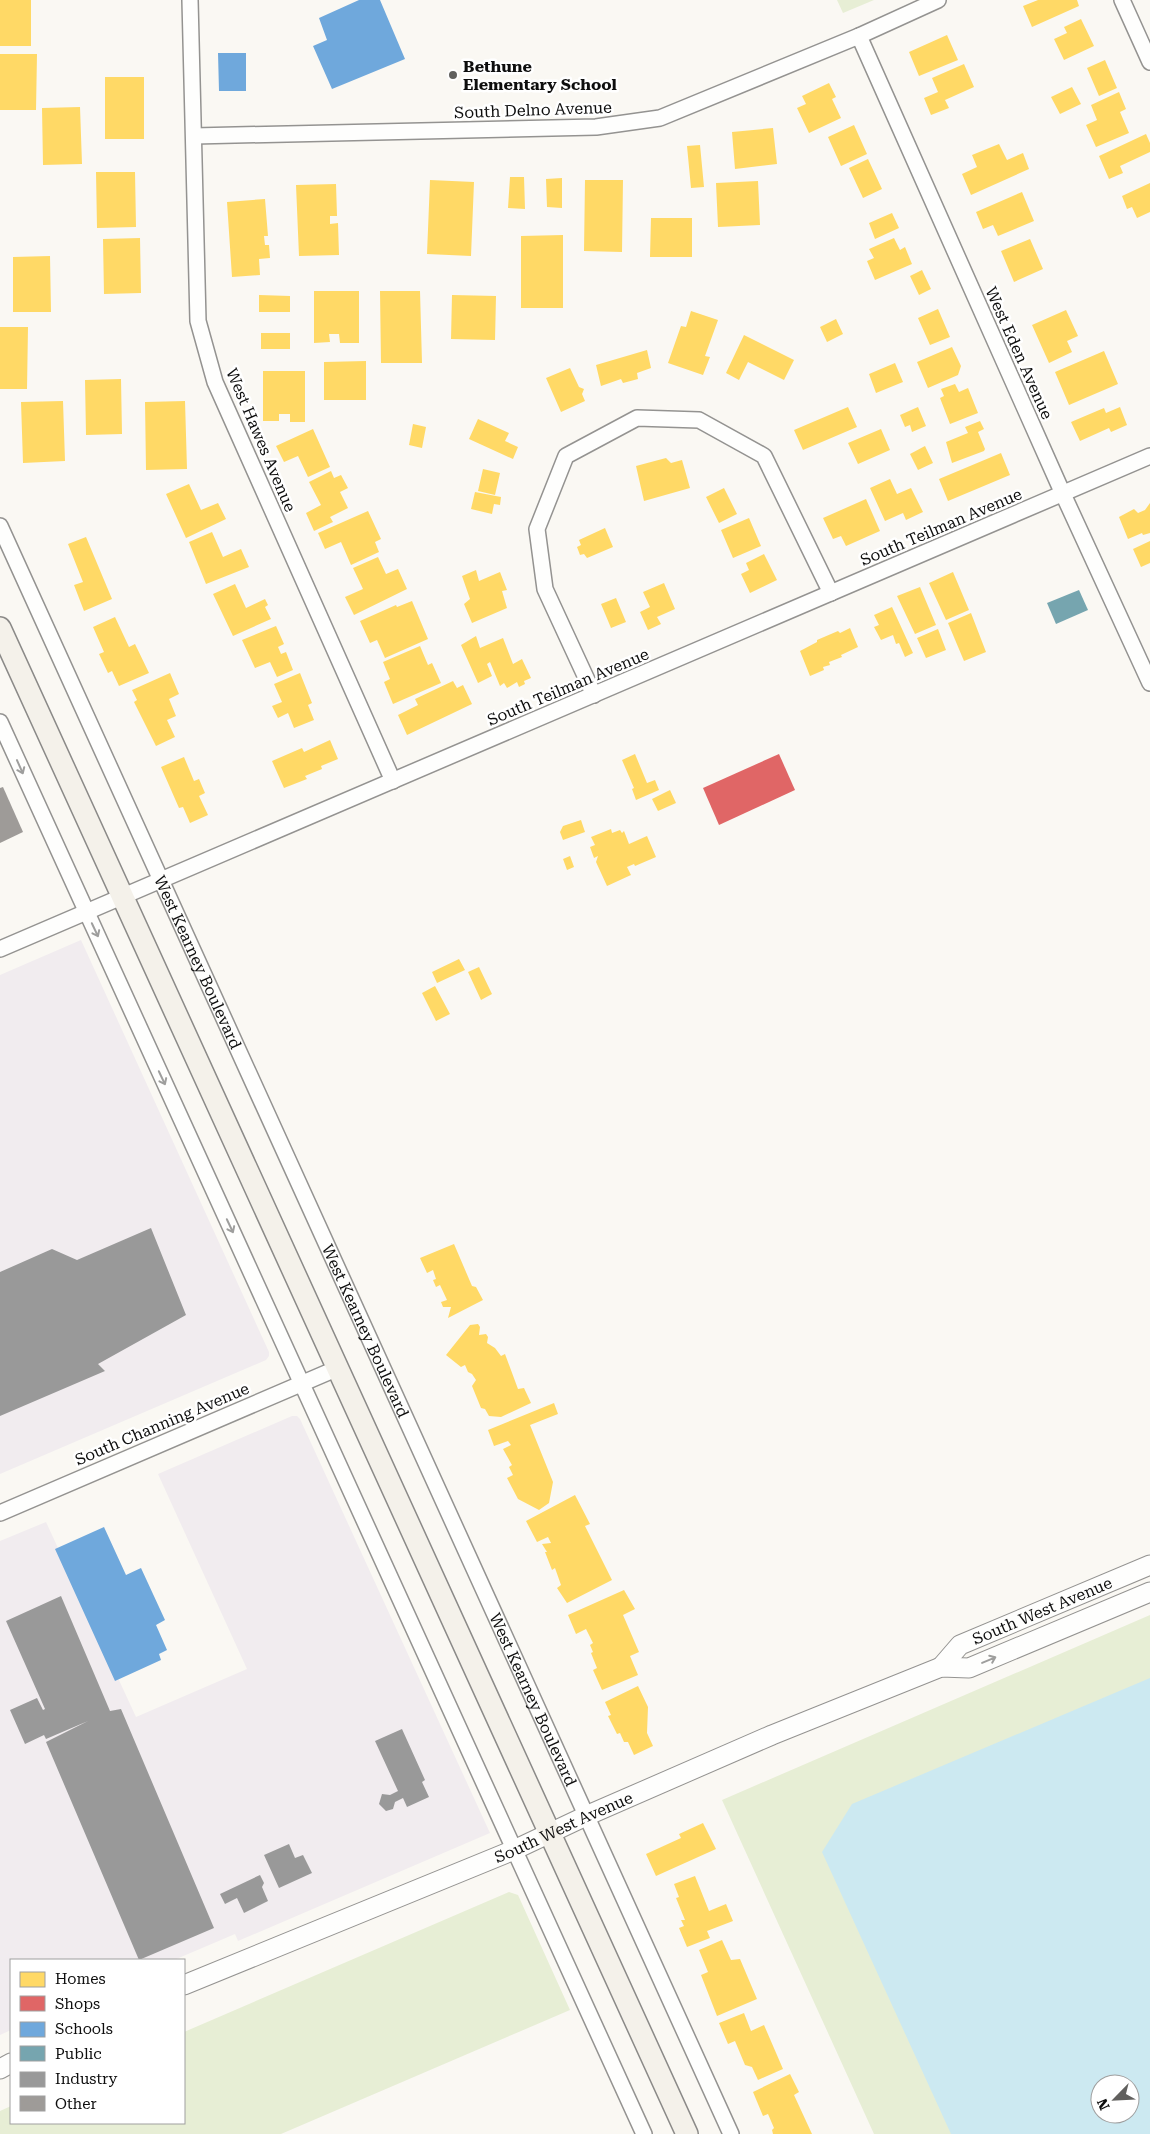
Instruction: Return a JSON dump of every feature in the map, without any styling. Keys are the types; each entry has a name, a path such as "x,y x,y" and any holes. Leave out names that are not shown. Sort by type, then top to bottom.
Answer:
{"main road":[{"path":"0,628 687,2134"}],"street":[{"name":"West Hawes Avenue","path":"190,0 198,321 215,382 393,781"},
{"name":"South Delno Avenue","path":"194,136 596,127 651,119 664,116 859,36 938,0"},
{"path":"1122,0 1150,62"},
{"name":"West Eden Avenue","path":"859,36 1063,494 1150,683"},
{"path":"594,695 545,589 537,529 566,456 636,418 699,420 764,456 831,593"},
{"name":"South Teilman Avenue","path":"0,949 1150,456"},
{"name":"West Kearney Boulevard","path":"0,526 731,2134"},
{"path":"0,722 644,2134"},
{"name":"South Channing Avenue","path":"0,1513 338,1368"},
{"name":"South West Avenue","path":"942,1667 960,1645 1150,1565"},
{"name":"South West Avenue","path":"185,1985 514,1850 549,1832 772,1735 942,1667 969,1668 1150,1592"}],"shaded area":[{"path":"81,940 269,1352 269,1356 266,1360 0,1474 0,975"},
{"path":"292,1416 297,1416 300,1419 490,1833 238,1941 235,1934 176,1959 10,1959 10,2030 0,2035 0,1541 46,1522 136,1717 247,1669 158,1474"}],"green space":[{"path":"837,0 874,0 843,13"},
{"path":"1150,1615 1150,2134 874,2134 722,1800"},
{"path":"509,1892 518,1895 570,2010 281,2134 0,2134 0,2111 10,2106 10,2124 185,2124 185,2032"}],"water":[{"path":"1150,1678 1150,2134 951,2134 822,1852 852,1804"}],"building: Homes":[{"path":"0,0 31,0 31,46 0,46"},
{"path":"1038,0 1077,0 1079,6 1032,27 1023,6"},
{"path":"1081,19 1094,46 1064,60 1054,39 1067,33 1064,27"},
{"path":"947,35 958,60 919,76 909,52"},
{"path":"0,54 37,54 36,110 0,110"},
{"path":"1105,60 1117,88 1099,96 1087,68"},
{"path":"964,64 974,87 945,100 949,108 931,115 924,98 938,92 932,78"},
{"path":"105,77 144,77 144,139 105,139"},
{"path":"829,83 836,97 832,99 841,118 809,133 797,108 806,104 802,96"},
{"path":"1072,87 1081,104 1060,114 1051,97"},
{"path":"1119,92 1126,109 1120,112 1129,133 1096,147 1086,125 1097,120 1091,105"},
{"path":"80,107 82,164 43,165 42,108"},
{"path":"854,125 867,154 841,166 828,137"},
{"path":"773,128 777,164 735,169 732,132"},
{"path":"1146,134 1150,143 1150,152 1120,166 1123,173 1109,179 1099,156"},
{"path":"999,144 1007,160 1023,153 1029,169 971,195 962,174 977,167 972,155"},
{"path":"700,145 704,187 691,188 687,146"},
{"path":"868,159 882,189 863,198 849,168"},
{"path":"96,172 135,172 136,227 97,228"},
{"path":"510,177 524,177 525,209 508,208"},
{"path":"562,178 562,208 547,207 546,179"},
{"path":"430,180 474,182 471,256 427,254"},
{"path":"585,180 623,180 622,252 584,251"},
{"path":"758,181 760,225 718,227 716,183"},
{"path":"1150,183 1150,212 1137,218 1132,207 1127,209 1122,196"},
{"path":"336,184 337,216 330,216 330,224 338,223 339,255 299,256 296,185"},
{"path":"1022,192 1034,221 998,236 993,225 983,229 976,212"},
{"path":"265,199 268,236 264,236 265,245 269,245 270,258 259,259 260,275 232,277 227,202"},
{"path":"892,213 899,228 875,239 869,223"},
{"path":"651,218 692,218 692,257 650,257"},
{"path":"563,235 563,308 521,308 521,236"},
{"path":"140,238 141,293 104,294 103,239"},
{"path":"894,238 900,250 905,247 912,264 875,280 867,261 874,258 869,249"},
{"path":"1030,239 1043,269 1014,282 1001,251"},
{"path":"50,256 51,312 13,312 13,257"},
{"path":"922,270 931,289 919,295 910,276"},
{"path":"314,291 359,291 359,343 340,343 339,334 329,334 330,342 314,343"},
{"path":"380,291 420,291 422,363 381,363"},
{"path":"259,295 290,296 290,312 259,312"},
{"path":"452,295 496,296 495,340 451,339"},
{"path":"938,309 950,337 930,345 918,318"},
{"path":"1066,310 1078,336 1067,341 1072,352 1049,363 1032,325"},
{"path":"691,311 718,320 705,356 710,357 703,375 668,363 681,326 686,327"},
{"path":"836,319 843,334 827,342 820,327"},
{"path":"0,327 28,327 27,389 0,389"},
{"path":"261,333 290,333 290,349 261,349"},
{"path":"744,335 794,360 784,380 748,362 739,380 726,373"},
{"path":"952,347 961,366 958,375 928,388 917,362"},
{"path":"647,350 651,368 637,373 638,379 623,383 621,379 601,386 596,365"},
{"path":"1104,351 1118,384 1069,405 1055,372"},
{"path":"366,361 366,400 324,400 324,362"},
{"path":"895,363 903,382 876,393 869,374"},
{"path":"570,368 579,387 584,389 582,394 585,401 561,412 546,378"},
{"path":"263,371 305,371 305,422 290,422 290,414 279,414 279,421 263,421"},
{"path":"121,379 122,434 86,435 85,380"},
{"path":"955,384 959,392 968,388 978,413 950,424 940,398 944,396 941,389"},
{"path":"63,401 65,461 23,463 21,402"},
{"path":"185,401 187,469 146,470 145,402"},
{"path":"848,407 857,427 803,450 794,430"},
{"path":"918,407 926,426 912,432 910,425 905,427 900,415"},
{"path":"1120,407 1127,425 1111,432 1109,428 1080,441 1071,422 1104,408 1106,413"},
{"path":"478,419 509,433 505,441 518,447 513,459 469,439"},
{"path":"980,421 984,429 978,432 985,449 984,451 952,463 946,442 968,433 965,427"},
{"path":"413,424 426,427 422,448 409,445"},
{"path":"313,429 330,467 308,477 298,456 284,462 276,446"},
{"path":"881,429 890,450 858,464 848,443"},
{"path":"925,446 933,463 918,470 910,454"},
{"path":"1001,453 1010,475 948,501 939,479"},
{"path":"666,458 671,463 682,460 690,488 644,501 636,466"},
{"path":"483,469 500,473 495,495 478,491"},
{"path":"331,471 334,478 341,475 348,488 340,492 348,508 330,517 333,522 314,531 306,513 321,505 309,482"},
{"path":"890,479 897,494 911,488 923,512 906,520 903,513 885,521 870,488"},
{"path":"189,484 201,510 218,503 226,519 186,538 166,494"},
{"path":"724,488 737,514 719,523 706,497"},
{"path":"475,492 501,497 500,505 494,504 492,514 471,509"},
{"path":"866,499 880,531 846,546 841,536 833,539 823,518"},
{"path":"1150,503 1150,533 1143,535 1142,533 1128,539 1119,517 1134,509 1138,513 1145,510"},
{"path":"368,511 381,539 375,542 379,552 351,565 341,542 325,549 318,533"},
{"path":"749,518 761,546 733,558 721,530"},
{"path":"605,528 613,547 587,558 584,554 580,555 577,547 581,545 579,540"},
{"path":"212,532 223,557 241,549 249,567 206,584 189,542"},
{"path":"86,537 112,599 84,611 74,585 83,582 68,544"},
{"path":"1150,541 1150,563 1141,567 1133,549"},
{"path":"764,554 777,580 750,593 741,574 749,570 746,563"},
{"path":"378,557 386,574 398,569 407,589 354,615 345,597 363,589 353,568"},
{"path":"476,570 479,581 500,572 507,590 502,591 507,608 472,623 464,604 470,599 462,576"},
{"path":"953,572 969,610 946,620 929,583"},
{"path":"664,583 675,609 657,617 661,624 648,630 640,612 650,607 643,592"},
{"path":"235,584 246,608 265,599 268,605 265,607 271,619 233,636 213,594"},
{"path":"920,587 936,625 915,634 897,596"},
{"path":"616,598 626,622 611,628 601,604"},
{"path":"412,601 428,639 385,658 377,640 370,643 360,621 396,605 397,607"},
{"path":"892,607 913,653 905,657 899,643 896,644 893,635 881,640 874,627 879,625 874,615"},
{"path":"971,613 986,652 964,661 948,623"},
{"path":"115,617 129,647 135,644 149,673 119,686 112,671 108,673 99,654 104,652 93,627"},
{"path":"276,626 284,644 278,647 281,654 286,652 293,670 277,677 270,662 255,668 242,640"},
{"path":"850,628 858,647 841,655 842,657 829,662 830,665 823,667 824,670 810,676 800,651 817,642 817,640"},
{"path":"938,629 946,650 926,658 917,638"},
{"path":"476,636 480,648 503,638 513,664 522,659 531,678 524,681 525,684 519,687 517,682 507,688 504,683 500,686 490,662 487,664 492,676 478,683 461,645"},
{"path":"420,646 428,665 432,663 441,683 393,704 384,682 390,679 383,662"},
{"path":"170,673 179,694 169,699 176,716 167,720 175,737 156,746 134,702 137,700 132,690"},
{"path":"300,673 312,703 308,705 314,720 294,728 288,713 278,718 272,706 282,702 274,684"},
{"path":"453,681 457,688 463,685 472,704 407,735 398,715 418,705 415,699"},
{"path":"330,740 338,759 321,766 322,769 305,776 307,779 284,788 272,761 302,748 304,752"},
{"path":"635,754 647,783 655,780 659,790 636,800 632,789 634,788 622,760"},
{"path":"184,757 194,781 199,779 205,793 199,796 208,815 190,823 183,807 179,808 161,767"},
{"path":"670,790 676,803 658,811 652,799"},
{"path":"581,820 585,832 563,840 560,832 563,826"},
{"path":"611,829 612,833 620,830 622,833 624,831 629,844 647,836 656,857 635,866 634,864 627,867 631,875 607,886 596,862 598,856 594,858 590,847 595,845 591,837"},
{"path":"570,856 574,867 567,870 563,859"},
{"path":"459,959 465,970 437,983 432,972"},
{"path":"479,967 492,994 481,1000 468,972"},
{"path":"435,986 450,1014 436,1021 422,993"},
{"path":"454,1244 472,1286 476,1287 483,1300 448,1318 451,1307 443,1307 441,1302 447,1300 440,1285 436,1287 433,1280 436,1279 433,1270 427,1273 420,1258"},
{"path":"478,1324 480,1327 479,1335 486,1334 488,1337 487,1343 495,1348 501,1356 505,1354 518,1389 524,1388 531,1403 501,1417 489,1416 485,1409 481,1408 472,1386 476,1380 468,1372 465,1365 461,1367 446,1355 470,1325"},
{"path":"554,1403 558,1414 530,1425 553,1482 549,1503 539,1510 518,1499 507,1478 513,1475 509,1467 512,1465 503,1449 511,1445 508,1441 494,1446 488,1430"},
{"path":"575,1495 590,1524 585,1526 612,1580 567,1603 557,1588 561,1585 555,1568 552,1570 545,1552 547,1552 542,1544 551,1543 548,1537 537,1542 526,1521"},
{"path":"624,1590 635,1609 623,1615 639,1652 630,1656 638,1675 602,1690 593,1670 597,1668 591,1653 593,1652 590,1645 593,1643 586,1629 576,1634 568,1615"},
{"path":"638,1686 648,1707 647,1733 653,1746 634,1755 628,1742 624,1742 620,1733 617,1734 608,1716 611,1715 605,1702"},
{"path":"703,1823 716,1849 656,1876 646,1854 681,1838 679,1834"},
{"path":"695,1876 709,1911 726,1904 733,1921 707,1931 710,1938 687,1947 679,1928 684,1926 681,1920 685,1920 676,1898 679,1897 674,1884"},
{"path":"722,1940 731,1960 740,1959 757,1999 717,2016 701,1975 708,1972 699,1950"},
{"path":"744,2013 751,2031 764,2025 783,2069 758,2080 752,2067 745,2065 735,2041 728,2044 719,2023"},
{"path":"790,2074 799,2092 794,2095 812,2134 773,2134 772,2130 774,2128 768,2114 763,2116 753,2092"}],"building: Shops":[{"path":"779,754 795,790 719,825 703,788"}],"building: Schools":[{"path":"359,0 380,0 405,59 332,89 313,46 327,40 319,18"},
{"path":"218,53 246,53 246,91 219,91"},
{"path":"104,1527 126,1575 141,1568 165,1620 156,1625 167,1650 159,1654 161,1660 115,1681 55,1549"}],"building: Public":[{"path":"1079,590 1088,610 1056,624 1047,603"}],"building: Industry":[{"path":"151,1228 186,1315 98,1364 105,1371 0,1416 0,1272 52,1249 77,1260"},
{"path":"61,1596 110,1711 121,1709 214,1928 139,1959 46,1742 88,1721 46,1739 44,1735 25,1744 10,1710 37,1698 43,1710 45,1709 6,1621"},
{"path":"402,1729 425,1780 422,1782 429,1797 407,1807 403,1798 395,1802 393,1809 386,1811 379,1804 382,1794 390,1795 398,1791 375,1741"},
{"path":"289,1844 295,1858 303,1855 312,1873 279,1888 264,1855"},
{"path":"260,1875 264,1883 262,1887 268,1901 244,1913 237,1898 225,1904 220,1894"}],"building: Other":[{"path":"3,787 23,832 0,843 0,788"}],"place":[{"name":"Bethune Elementary School","path":"453,75"}]}
